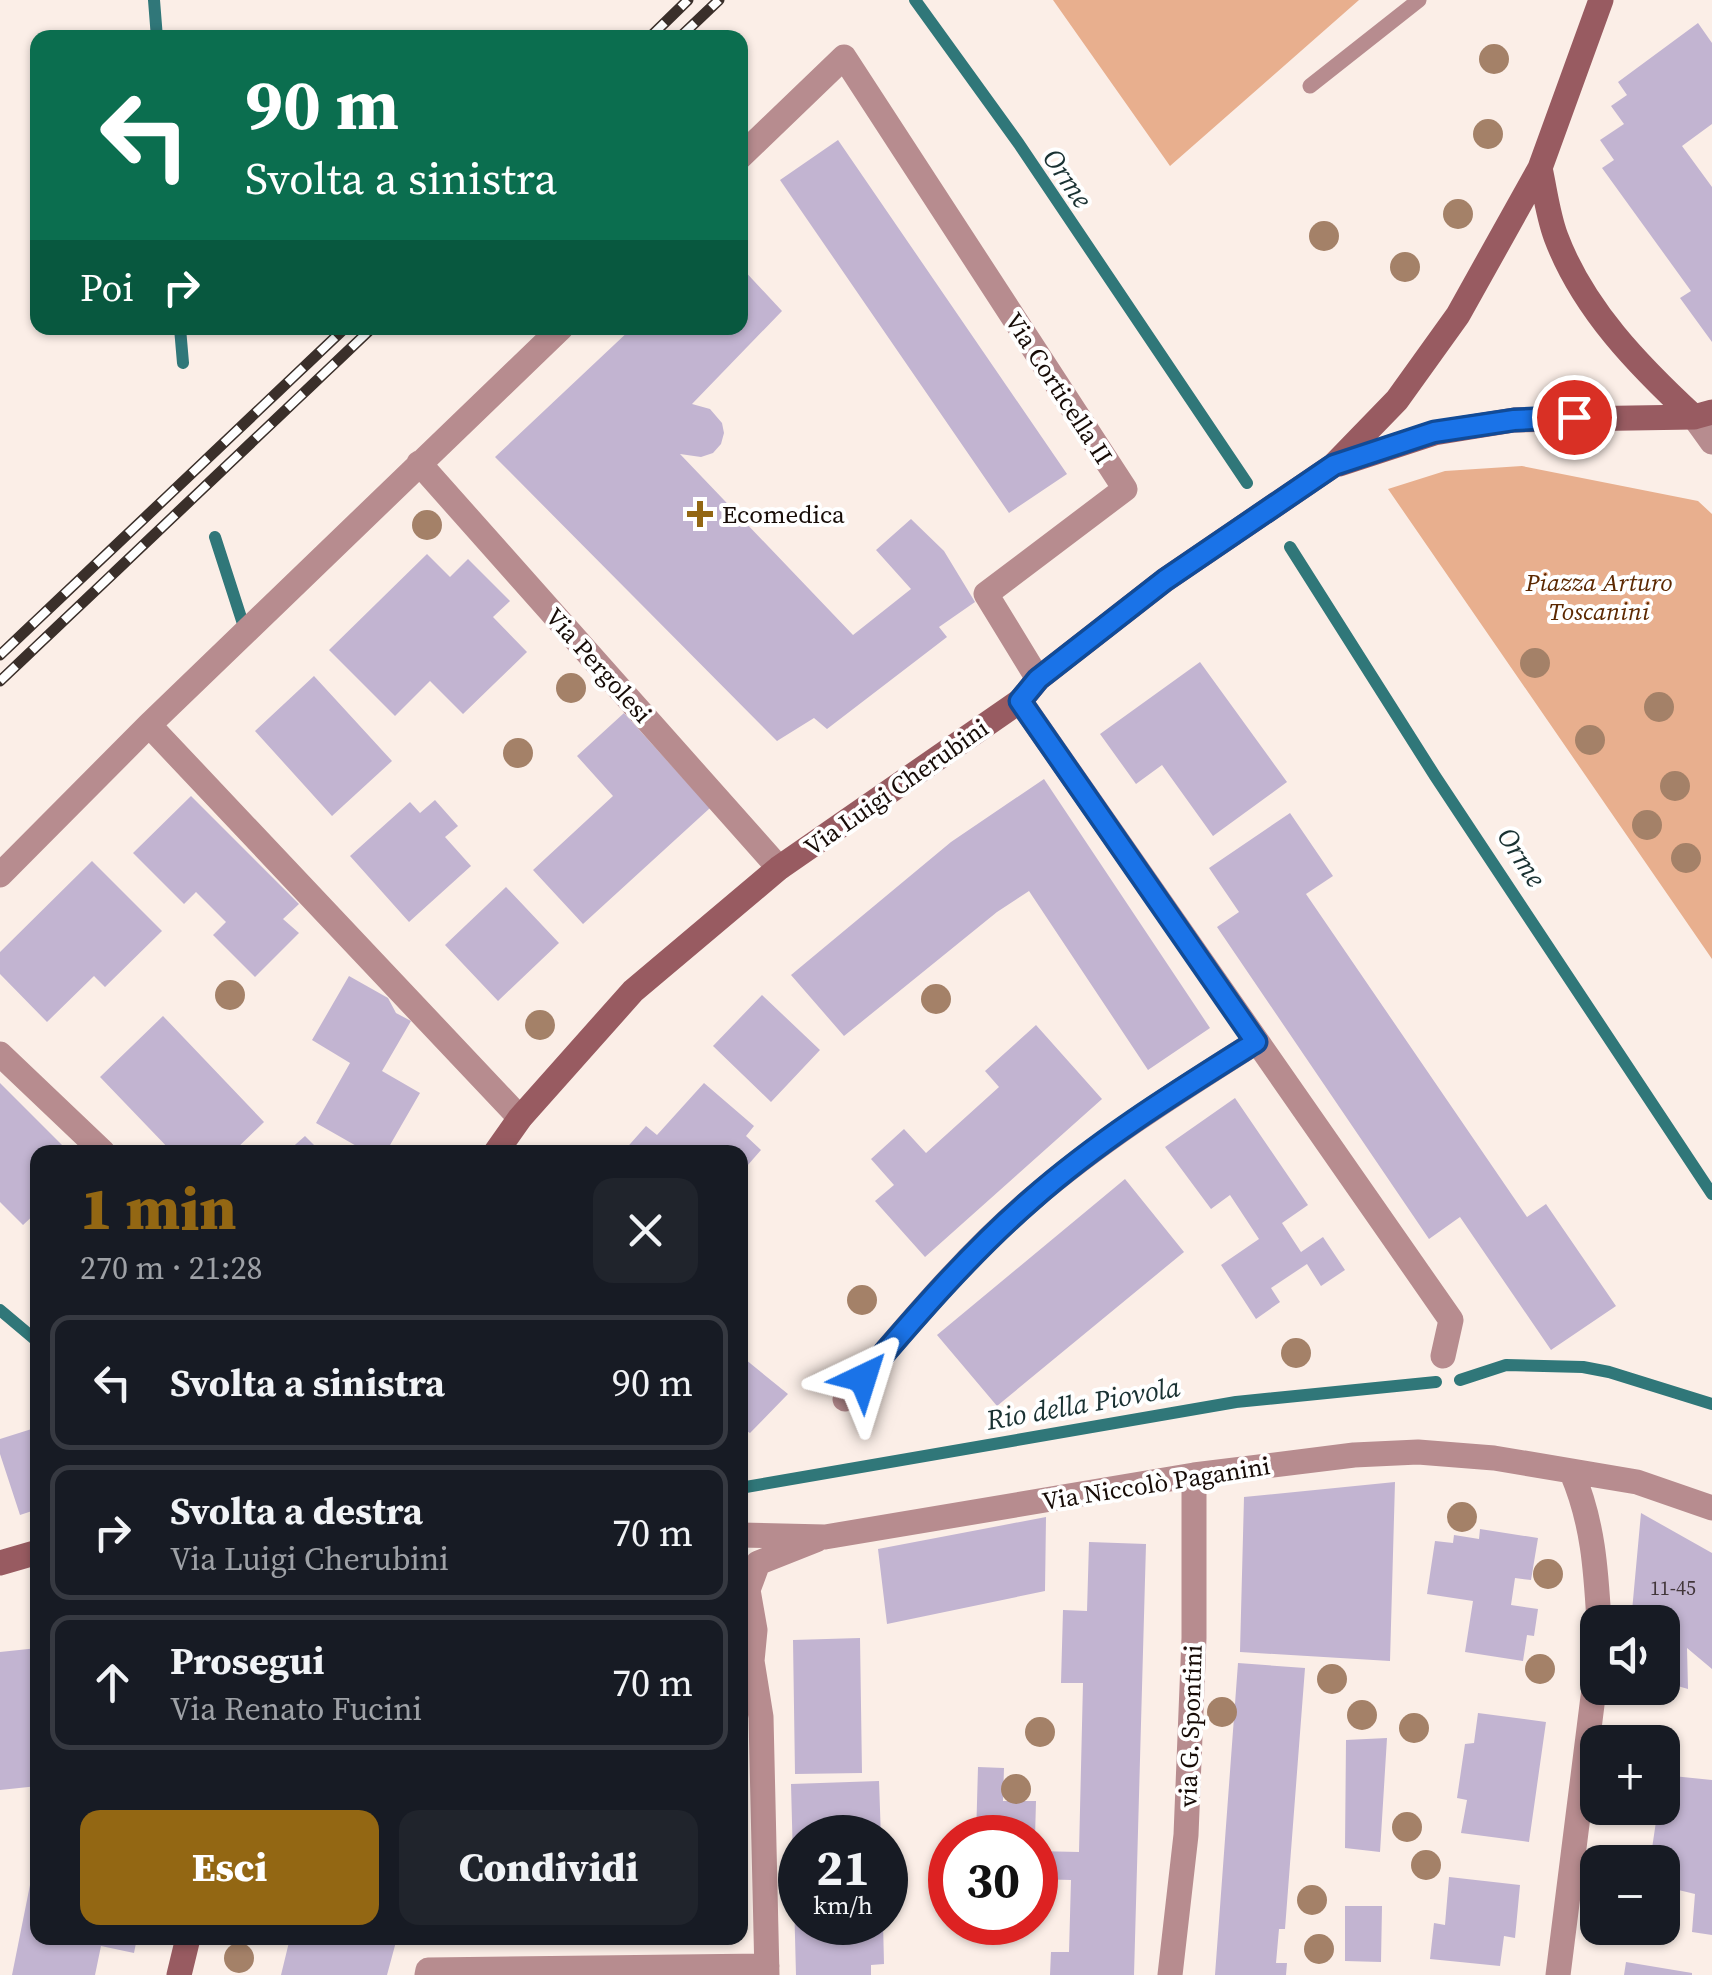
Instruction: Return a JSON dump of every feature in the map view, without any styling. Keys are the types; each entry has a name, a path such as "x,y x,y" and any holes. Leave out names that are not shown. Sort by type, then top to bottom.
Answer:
{"main road":[{"path":"1334,465 1397,400 1458,315 1540,168 1602,0"},
{"path":"1540,168 1555,234 1585,292 1635,359 1703,414"},
{"path":"1334,465 1434,432 1514,420 1703,414"},
{"name":"Via Luigi Cherubini","path":"501,1145 520,1118 634,991 779,868 1020,701 1038,679 1165,580 1334,465"},
{"path":"0,1562 30,1554"},
{"path":"180,1975 186,1945"}],"street":[{"name":"Via Corticella II","path":"748,150 844,57 1125,489 986,594 1038,679"},
{"path":"0,875 148,725 555,335"},
{"path":"1703,414 1712,442"},
{"name":"Via Pergolesi","path":"419,462 779,868"},
{"path":"1020,701 1451,1320 1443,1356"},
{"path":"148,725 520,1118"},
{"path":"845,1399 949,1281 1030,1200 1132,1121 1256,1042"},
{"path":"0,1054 97,1145"},
{"name":"Via Niccolò Paganini","path":"748,1534 825,1537 1194,1475 1354,1455 1418,1452 1494,1458 1637,1482 1712,1508"},
{"path":"1572,1473 1594,1544 1598,1605"},
{"name":"via G. Spontini","path":"1170,1975 1186,1815 1194,1638 1194,1475"},
{"path":"748,1648 755,1630 748,1590 758,1563 825,1537"},
{"path":"427,1975 428,1970 767,1970 760,1717 748,1662"},
{"path":"1558,1975 1592,1705"}],"lane":[{"path":"1310,86 1419,0"}],"green space":[{"path":"1053,0 1359,0 1170,166"},
{"name":"Piazza Arturo Toscanini","path":"1522,466 1698,501 1712,514 1712,959 1388,489 1445,471"}],"building":[{"path":"1698,23 1712,43 1712,124 1682,146 1712,187 1712,342 1680,298 1691,291 1602,168 1614,160 1600,140 1624,124 1611,106 1627,95 1618,82"},
{"path":"838,140 1067,474 1009,513 780,180"},
{"path":"748,275 782,311 692,404 710,409 722,423 721,444 713,453 701,457 680,454 853,635 911,589 876,550 911,519 944,551 975,602 939,627 947,637 827,729 814,718 777,741 495,457 625,335 748,335"},
{"path":"427,554 450,577 468,559 510,601 493,617 527,652 463,714 430,681 395,716 329,650"},
{"path":"1200,662 1287,782 1213,836 1162,765 1136,784 1100,734"},
{"path":"314,676 392,761 332,816 255,731"},
{"path":"624,713 710,808 583,924 533,870 613,796 577,756"},
{"path":"1044,779 1210,1028 1148,1070 1029,891 997,912 844,1036 791,975 951,842"},
{"path":"191,796 299,904 283,919 299,933 255,977 213,935 226,922 196,892 184,904 133,853"},
{"path":"435,800 458,826 445,837 471,866 409,922 350,856 410,802 420,813"},
{"path":"1290,813 1333,876 1306,894 1527,1217 1546,1204 1616,1306 1551,1350 1460,1217 1429,1239 1217,927 1239,912 1209,868"},
{"path":"92,861 162,931 105,987 94,976 47,1022 0,974 0,952"},
{"path":"506,887 559,943 498,1001 445,945"},
{"path":"349,976 388,998 396,1013 411,1021 382,1071 420,1093 390,1145 355,1145 316,1123 350,1063 312,1040"},
{"path":"762,995 820,1050 771,1102 713,1046"},
{"path":"163,1016 264,1122 240,1145 165,1145 100,1077"},
{"path":"1036,1025 1102,1099 925,1257 875,1201 894,1185 871,1159 904,1129 926,1153 999,1087 985,1071"},
{"path":"0,1083 62,1145 30,1145 30,1218 23,1225 0,1202"},
{"path":"704,1083 754,1126 746,1136 761,1150 748,1165 748,1145 629,1145 646,1126 657,1135"},
{"path":"1235,1098 1308,1205 1282,1223 1301,1252 1323,1237 1345,1270 1321,1286 1307,1264 1271,1288 1280,1302 1256,1319 1221,1265 1259,1239 1230,1195 1211,1209 1165,1147"},
{"path":"305,1136 314,1145 295,1145"},
{"path":"1125,1179 1184,1252 997,1406 937,1335"},
{"path":"748,1362 788,1394 748,1432"},
{"path":"30,1430 30,1512 20,1515 0,1454 0,1439"},
{"path":"1395,1482 1390,1661 1240,1652 1244,1497"},
{"path":"1641,1513 1712,1553 1712,1669 1687,1648 1688,1689 1680,1687 1680,1605 1633,1605"},
{"path":"1046,1517 1045,1591 887,1624 878,1549"},
{"path":"1480,1529 1538,1538 1531,1580 1515,1578 1511,1605 1538,1609 1534,1636 1527,1635 1523,1661 1465,1652 1473,1601 1427,1594 1435,1541 1453,1543 1454,1535 1479,1539"},
{"path":"1089,1542 1146,1544 1134,1975 1050,1975 1051,1952 1069,1952 1071,1880 1058,1880 1058,1852 1079,1852 1083,1683 1061,1683 1063,1610 1087,1611"},
{"path":"860,1638 862,1773 795,1774 793,1640"},
{"path":"30,1649 30,1787 0,1790 0,1652"},
{"path":"1238,1663 1305,1668 1285,1929 1279,1929 1276,1963 1287,1963 1286,1975 1215,1975"},
{"path":"1478,1713 1546,1722 1529,1842 1461,1833 1467,1800 1457,1798 1465,1744 1474,1743"},
{"path":"1387,1738 1380,1852 1345,1848 1346,1740"},
{"path":"978,1767 1004,1768 1003,1801 1036,1801 1036,1815 977,1815"},
{"path":"1680,1777 1712,1780 1712,1935 1692,1932 1695,1894 1680,1890 1680,1845 1653,1845 1655,1825 1680,1825"},
{"path":"879,1781 880,1815 792,1815 791,1784"},
{"path":"1449,1877 1520,1885 1515,1938 1504,1936 1500,1966 1430,1959 1434,1923 1445,1925"},
{"path":"30,1885 30,1945 136,1945 134,1953 101,1946 95,1975 12,1975"},
{"path":"1345,1906 1382,1906 1381,1962 1345,1961"},
{"path":"288,1945 395,1945 387,1975 281,1975"},
{"path":"795,1945 884,1945 884,1964 871,1965 871,1975 796,1975"},
{"path":"1626,1962 1692,1973 1692,1975 1624,1975"}],"waterway":[{"path":"154,0 156,30"},
{"name":"Orme","path":"915,0 1019,144 1247,483"},
{"path":"181,335 183,363"},
{"path":"215,537 245,630"},
{"name":"Orme","path":"1290,547 1435,776 1712,1194"},
{"name":"Rio della Piovola","path":"0,1310 30,1335"},
{"name":"Rio della Piovola","path":"1460,1380 1506,1365 1583,1367 1712,1404"},
{"name":"Rio della Piovola","path":"748,1487 1236,1402 1436,1382"}],"railway":[{"path":"657,30 688,0"},
{"path":"687,30 719,0"},
{"path":"0,655 338,335"},
{"path":"0,681 365,335"}],"place":[{"name":"Ecomedica","path":"700,514"}],"route":[{"path":"863,1378 949,1281 1030,1200 1132,1121 1256,1042 1020,701 1038,679 1165,580 1334,465 1434,432 1514,420 1574,417"}]}
